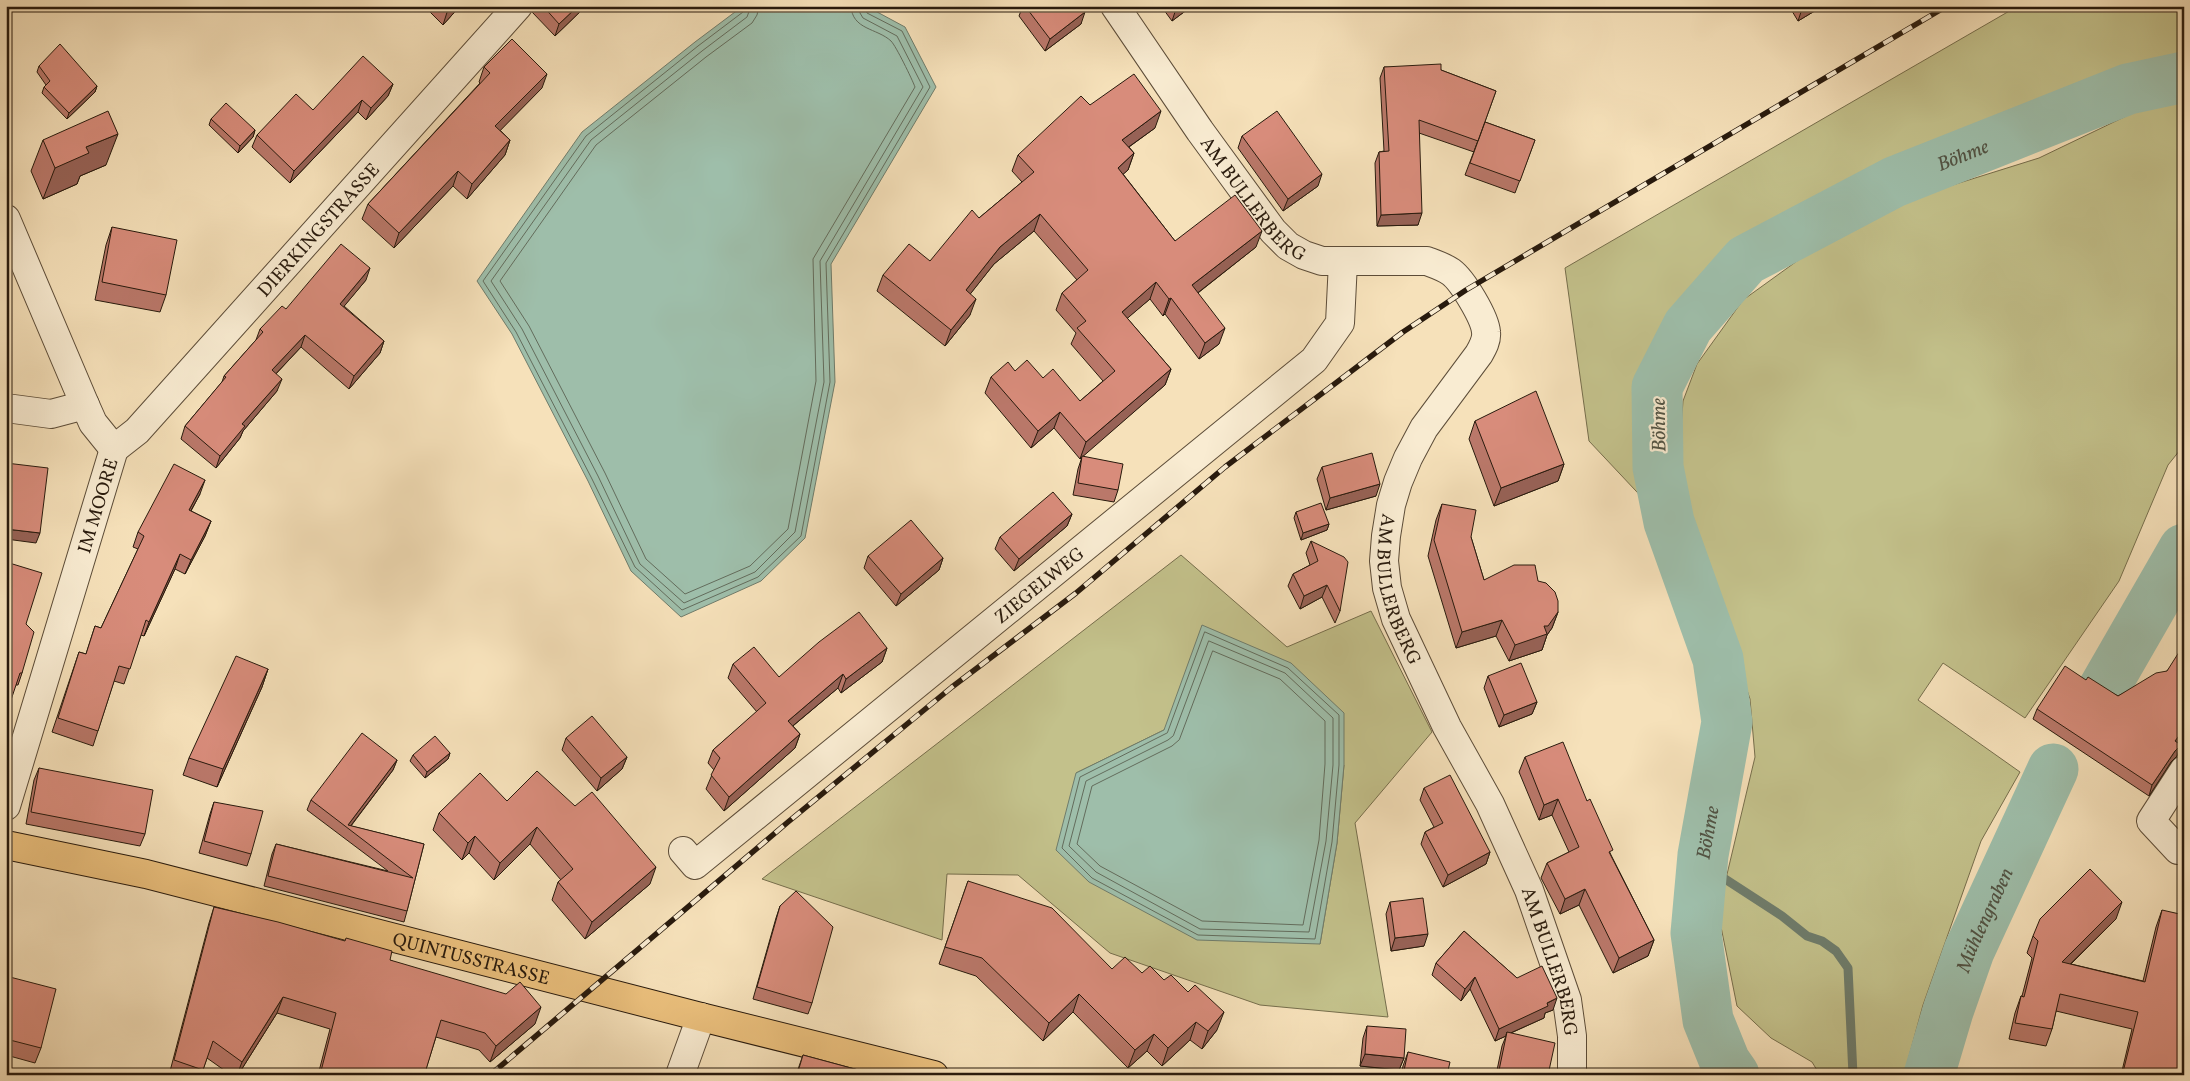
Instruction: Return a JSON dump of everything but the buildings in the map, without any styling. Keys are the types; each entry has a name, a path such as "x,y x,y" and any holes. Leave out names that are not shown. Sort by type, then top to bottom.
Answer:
{"main road":[{"name":"QUINTUSSTRASSE","path":"6,846 146,874 934,1075"}],"street":[{"name":"DIERKINGSTRASSE","path":"114,449 137,431 518,6"},
{"name":"AM BULLERBERG","path":"1115,6 1200,131 1272,231 1288,246 1304,255 1322,261 1427,260 1453,273 1466,290 1485,325 1487,334 1479,354 1424,428 1398,482 1391,505 1386,536 1384,561 1387,588 1396,619 1447,727 1490,804 1528,890 1567,1000 1572,1036 1572,1075"},
{"name":"IM MOORE","path":"6,219 84,406 93,423 114,449 6,806"},
{"name":"ZIEGELWEG","path":"683,851 695,865 1314,360 1340,323 1343,262"},
{"path":"6,408 51,414 84,406"},
{"path":"2178,850 2151,821 2184,770"},
{"path":"680,1075 701,1017"}],"shaded area":[{"path":"2018,6 2184,6 2184,58 2126,74 1880,173 1724,255 1664,320 1636,403 1651,507 1589,441 1565,268"},
{"path":"2184,98 2184,445 2168,465 2119,581 2025,718 1943,663 1918,700 2020,772 1981,841 1923,1005 1904,1075 1820,1075 1812,1062 1771,1038 1737,1006 1718,912 1755,757 1750,699 1677,485 1683,401 1697,364 1743,300 1822,243 1908,199 2039,158 2145,107"},
{"path":"1181,555 1287,647 1371,611 1432,732 1355,823 1388,1017 1260,1005 1110,953 1018,875 947,874 942,940 762,879","holes":["1164,730 1344,765 1337,843 1320,944 1076,773"]}],"water":[{"path":"743,6 866,6 905,27 936,87 831,264 835,382 805,538 761,581 681,617 631,571 588,481 512,334 477,281 582,132"},
{"path":"1202,625 1291,663 1344,713 1344,765 1337,843 1320,944 1197,940 1089,882 1056,850 1076,773 1164,730"}],"waterway":[{"name":"Böhme","path":"1734,1075 1725,1062 1708,1020 1696,933 1703,855 1727,722 1718,659 1669,522 1658,467 1657,387 1688,326 1746,260 1894,182 2128,89 2184,77"},
{"name":"Mühlengraben","path":"2100,695 2184,549"},
{"name":"Mühlengraben","path":"1929,1075 1948,1011 1969,951 2053,769"},
{"path":"1702,864 1782,916 1807,936 1822,941 1836,951 1848,968 1853,1075"}],"railway":[{"path":"490,1075 788,822 952,687 1076,593 1225,467 1403,332 1466,290 1947,6"}]}
